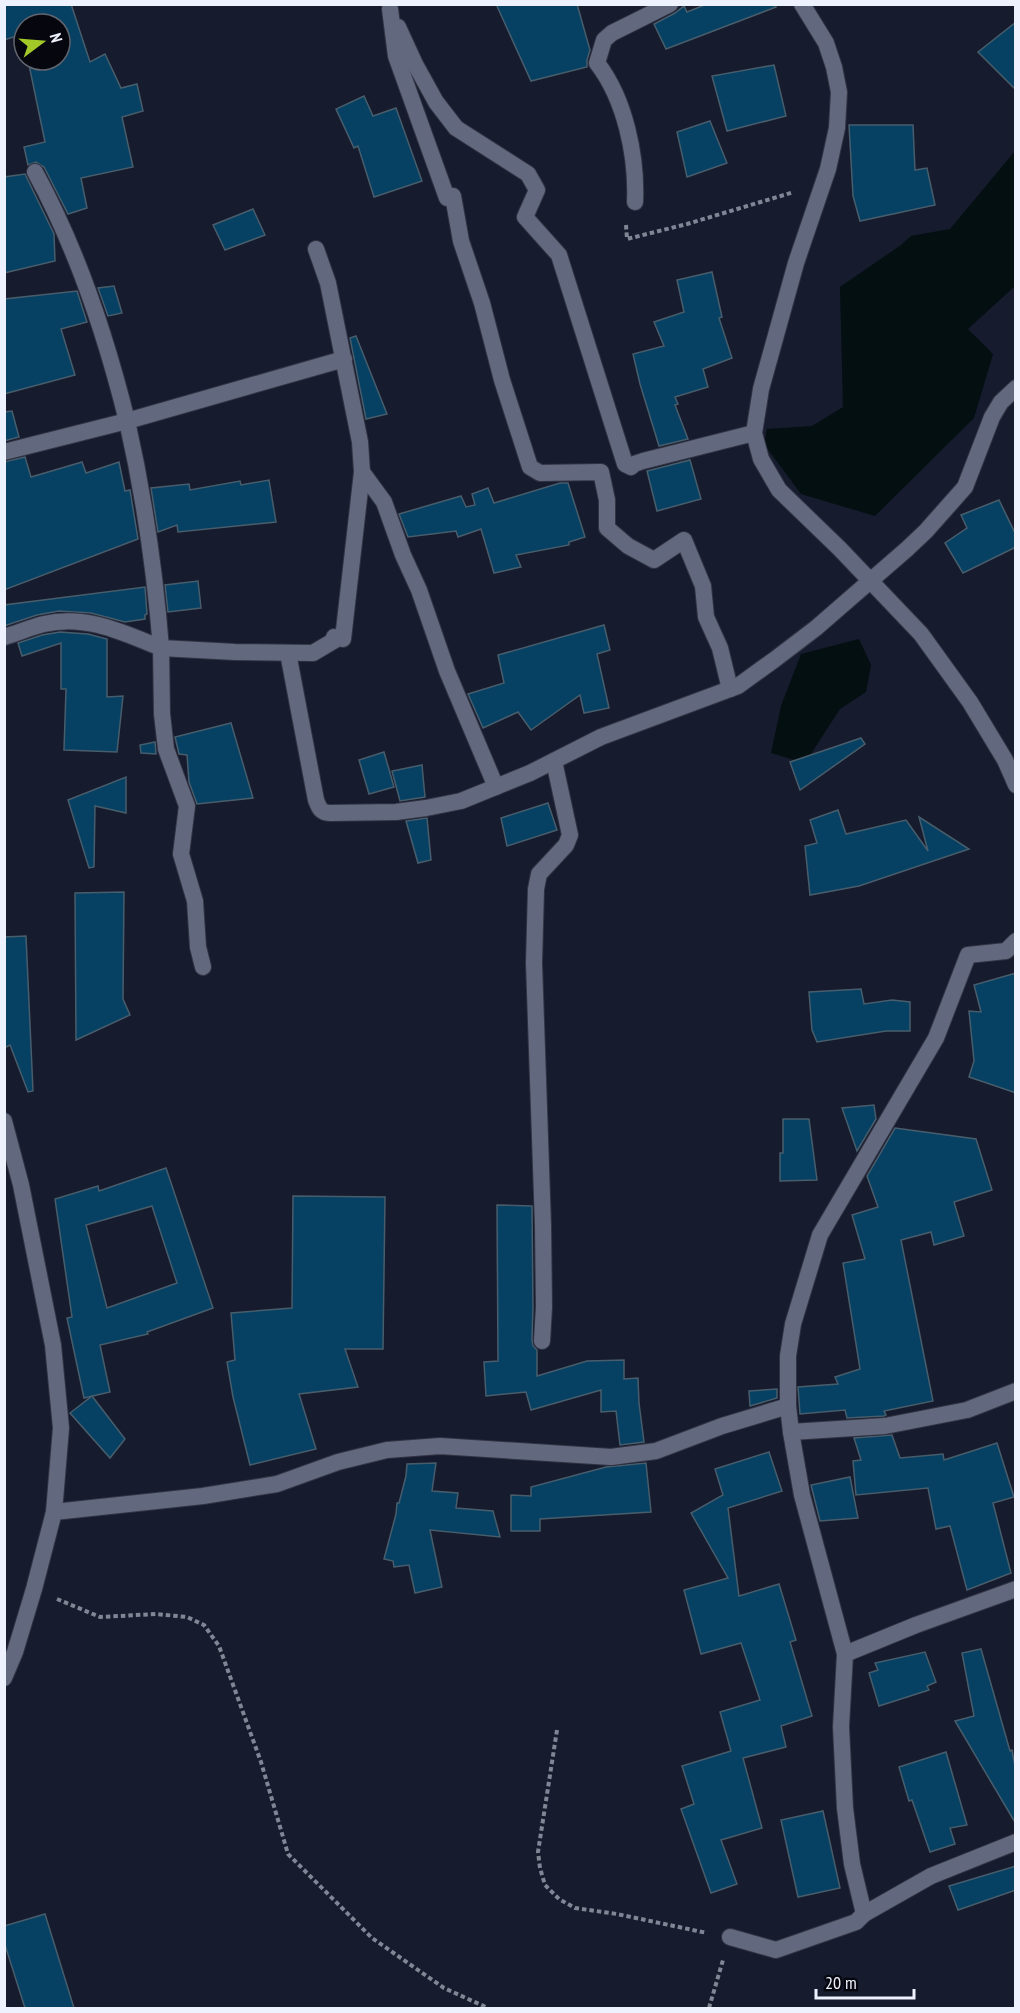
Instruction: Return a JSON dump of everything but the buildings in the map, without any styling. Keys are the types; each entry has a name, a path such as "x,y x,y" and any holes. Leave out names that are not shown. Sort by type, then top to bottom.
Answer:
{"street":[{"path":"802,4 826,43 834,67 839,92 837,128 824,183 796,262 761,389 754,433 760,459 779,490 840,549 921,634 970,702 1005,760 1016,785"},
{"path":"634,202 633,154 627,125 606,74 597,63 604,40 612,33 669,5"},
{"path":"389,7 415,64 436,102 456,128 528,174 537,190 525,217 559,255 625,464 631,467 643,461 754,433"},
{"path":"389,7 396,56 447,198 453,196 461,242 482,303 502,380 530,467 540,473 601,472 607,500 607,528 628,546 654,560 684,540 702,586 706,617 720,648 730,689"},
{"path":"35,172 63,227 95,313 127,421 148,523 156,585 161,648 161,706 166,748 186,806 181,854 195,901 198,947 203,967"},
{"path":"4,637 44,624 59,622 108,626 161,648 313,653 335,640 334,637 343,639 362,472 360,442 328,283 316,249"},
{"path":"4,452 127,421 344,359"},
{"path":"288,653 316,800 324,813 375,813 426,808 461,801 554,761 601,737 738,686 774,660 920,537 965,487 992,417 1001,402 1016,388"},
{"path":"362,472 384,502 419,590 447,671 496,787"},
{"path":"542,1341 543,1225 534,963 536,889 539,874 567,845 570,835 554,761"},
{"path":"864,1914 852,1864 846,1817 841,1727 845,1654 802,1495 790,1432 788,1356 793,1324 820,1235 936,1038 968,955 1006,951 1016,941"},
{"path":"4,1121 21,1185 53,1345 61,1428 54,1512 34,1589 15,1652 4,1678"},
{"path":"790,1432 885,1426 967,1410 1016,1390"},
{"path":"54,1512 203,1496 278,1484 338,1462 387,1450 440,1446 611,1457 656,1451 723,1426 788,1406"},
{"path":"845,1654 1016,1588"},
{"path":"730,1937 776,1950 856,1922 864,1914 931,1876 1016,1842"}],"path":[{"path":"634,202 625,214 627,239 687,224 824,183"},
{"path":"34,1589 100,1617 156,1614 187,1617 204,1625 219,1646 250,1730 288,1854 372,1938 444,1988 488,2008"},
{"path":"557,1730 538,1852 545,1885 551,1892 575,1908 617,1914 730,1937 710,2008"}],"shaded area":[{"path":"1015,151 1015,286 968,329 993,354 974,418 875,516 801,494 764,444 767,429 812,426 843,407 840,287 911,236 950,229"},
{"path":"859,639 871,665 866,692 840,709 805,763 771,753 781,706 801,654"}]}
